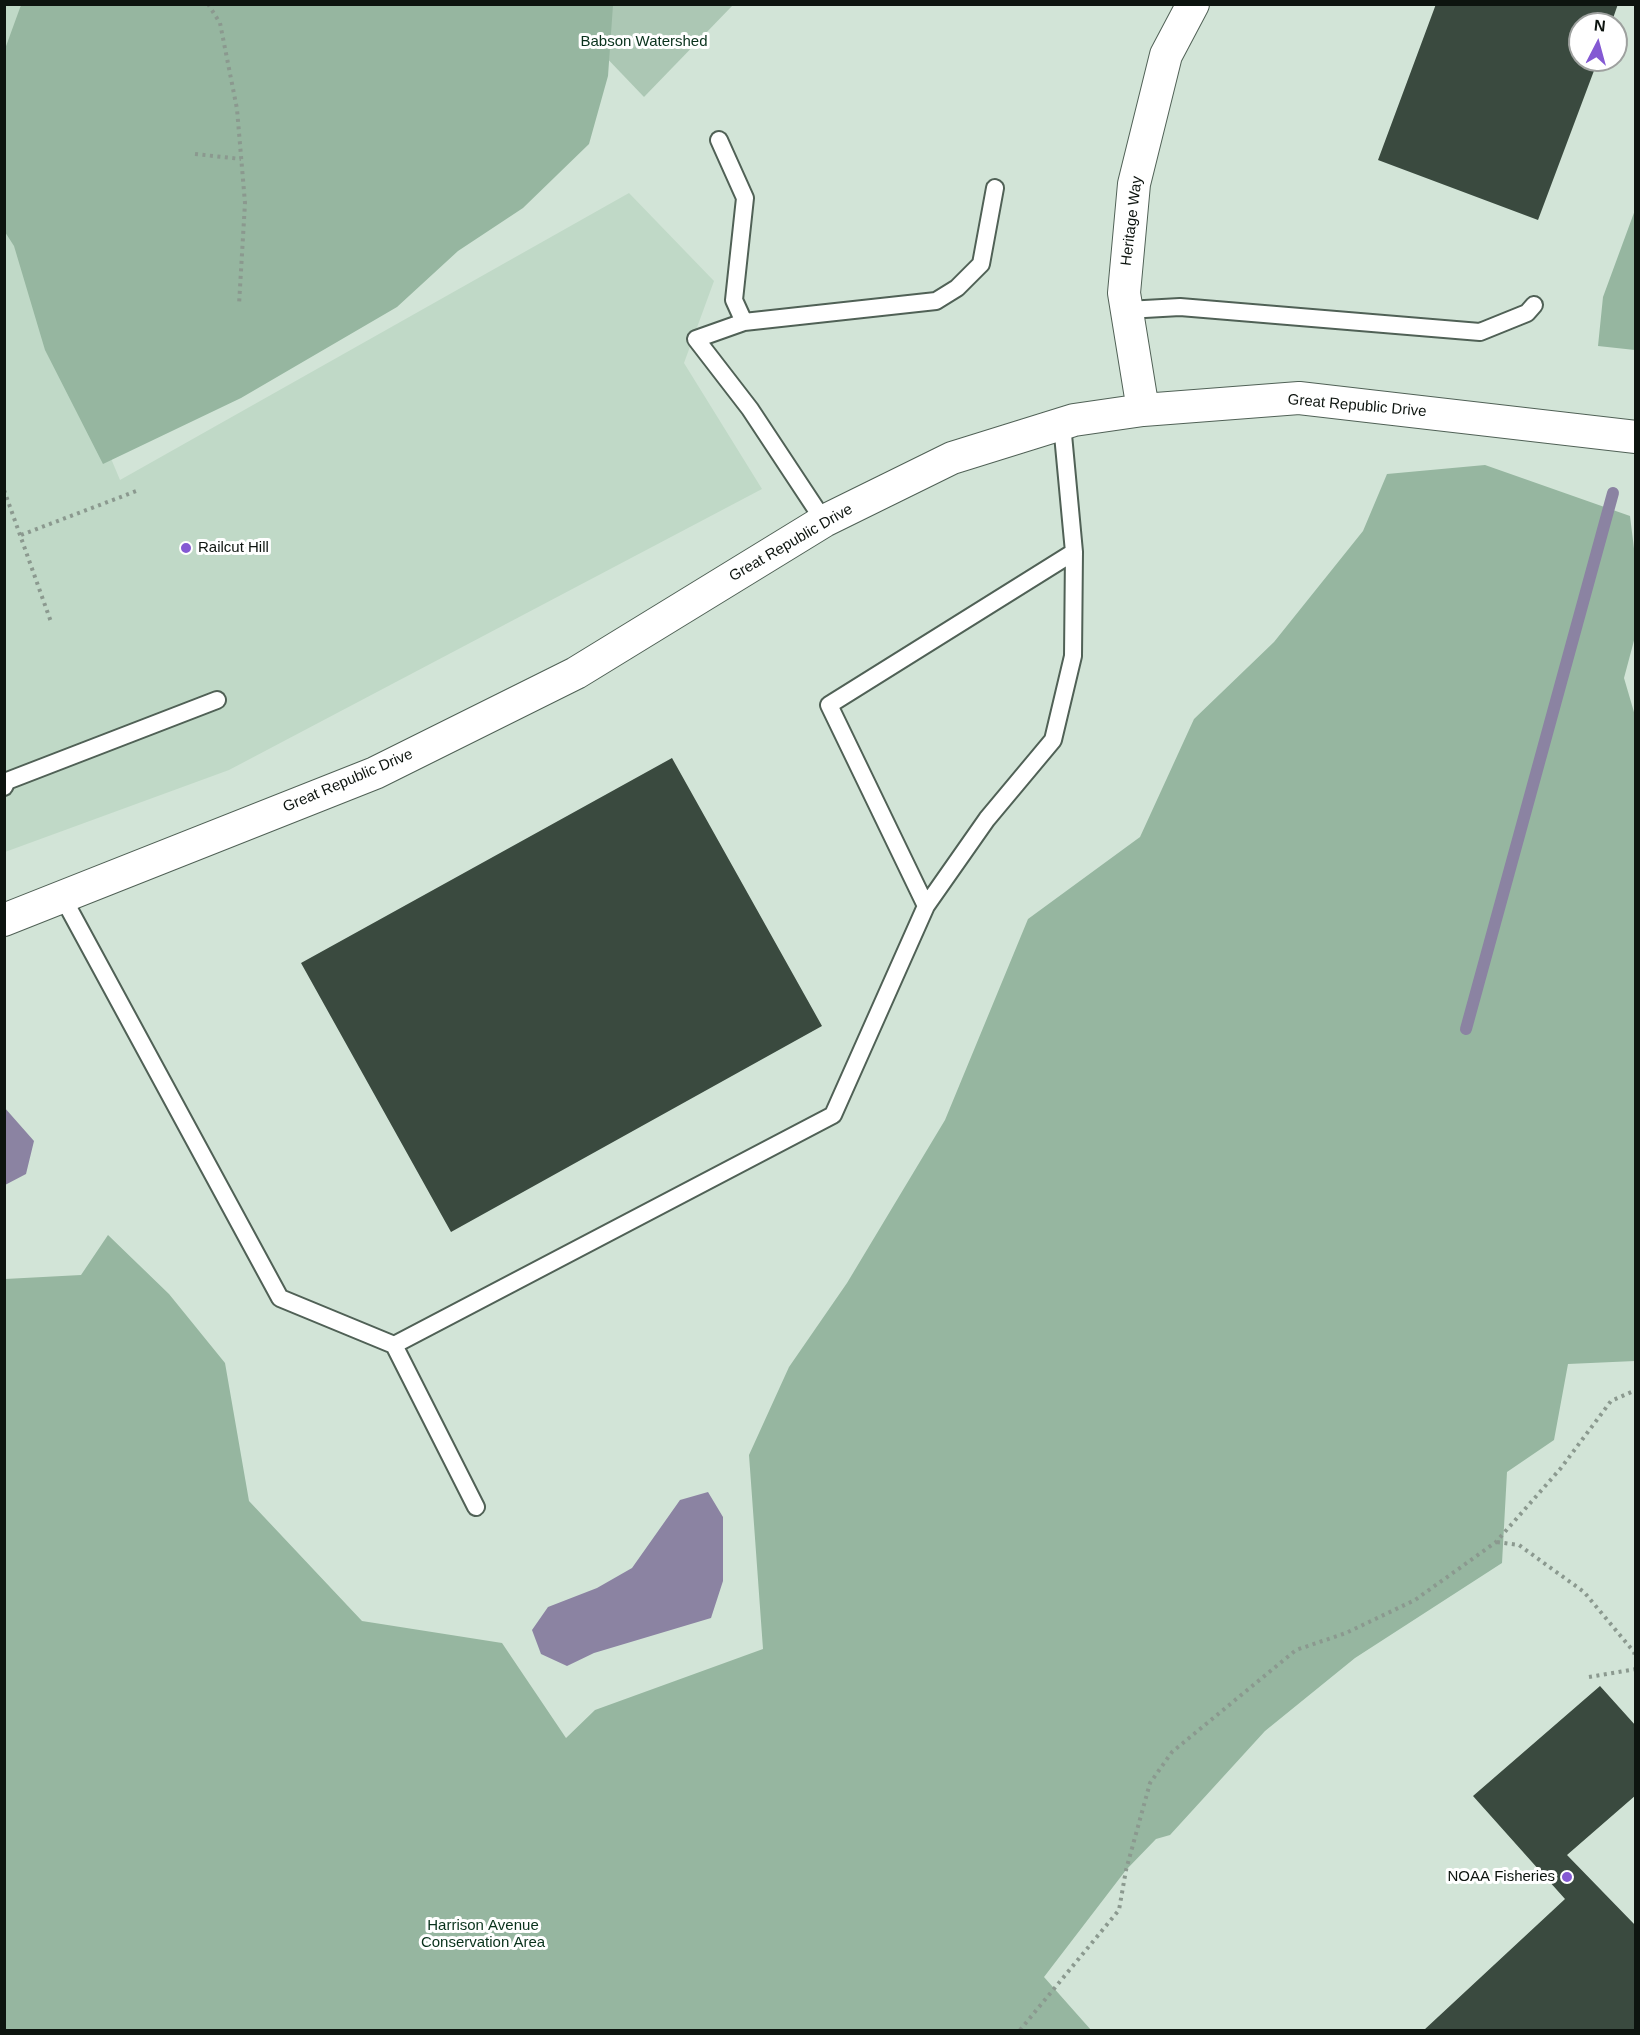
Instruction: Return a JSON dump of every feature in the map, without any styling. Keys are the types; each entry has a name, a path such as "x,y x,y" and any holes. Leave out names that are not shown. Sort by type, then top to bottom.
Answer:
{"street":[{"name":"Heritage Way","path":"1143,410 1124,293 1134,184 1166,55 1193,4"},
{"name":"Great Republic Drive","path":"4,920 375,773 576,673 824,521 952,458 1062,424 1143,410 1299,398 1635,437"}],"lane":[{"path":"719,140 745,198 734,300 744,322"},
{"path":"824,521 750,409 696,339 744,322 936,301 957,288 981,264 995,188"},
{"path":"1126,310 1180,308 1480,332 1527,313 1534,305"},
{"path":"394,1345 833,1115 926,906 987,819 1053,740 1073,656 1074,552 1062,424"},
{"path":"926,906 829,705 1074,552"},
{"path":"4,787 7,781 217,700"},
{"path":"62,896 280,1298 394,1345 476,1507"}],"path":[{"path":"208,4 220,23 237,109 245,204 239,305"},
{"path":"195,154 241,159"},
{"path":"4,490 51,622"},
{"path":"21,535 138,490"},
{"path":"1020,2031 1119,1910 1126,1870 1150,1783 1172,1752 1296,1650 1346,1633 1414,1600 1496,1542 1561,1468 1611,1401 1635,1390"},
{"path":"1496,1542 1519,1545 1584,1592 1634,1652 1635,1659"},
{"path":"1589,1677 1635,1669"}],"shaded area":[{"path":"5,5 21,5 5,61"},
{"path":"629,193 714,281 684,363 762,489 229,770 5,852 4,203 120,480"},
{"path":"4,1107 34,1141 26,1174 5,1185"},
{"path":"708,1492 723,1517 723,1581 711,1618 594,1653 567,1666 541,1654 532,1630 548,1607 597,1588 632,1568 680,1500"}],"green space":[{"path":"21,5 613,5 608,76 589,144 523,208 458,251 397,307 241,398 103,464 45,350 14,246 5,232 5,49"},
{"name":"Babson Watershed","path":"556,5 733,5 644,97"},
{"path":"1635,210 1635,350 1598,346 1603,297"},
{"name":"Harrison Avenue Conservation Area","path":"1485,465 1630,516 1636,565 1636,633 1624,678 1636,719 1635,1361 1568,1364 1554,1440 1507,1472 1502,1563 1355,1658 1265,1731 1170,1835 1156,1839 1126,1870 1044,1977 1091,2030 5,2030 5,1279 81,1275 108,1235 169,1294 225,1363 249,1501 362,1621 502,1643 566,1738 595,1710 763,1649 749,1455 789,1367 847,1283 945,1120 1028,919 1140,837 1194,719 1274,642 1363,531 1387,474"}],"building":[{"path":"1436,4 1618,4 1615,12 1568,12 1568,72 1594,72 1538,220 1378,160"},
{"path":"672,758 822,1026 451,1232 301,963"},
{"name":"NOAA Fisheries","path":"1600,1686 1636,1726 1636,1795 1567,1855 1636,1926 1636,2030 1424,2030 1565,1899 1473,1796"}],"waterway":[{"path":"1466,1029 1613,493"}],"place":[{"name":"Railcut Hill","path":"186,548"},
{"name":"NOAA Fisheries","path":"1567,1877"}]}
